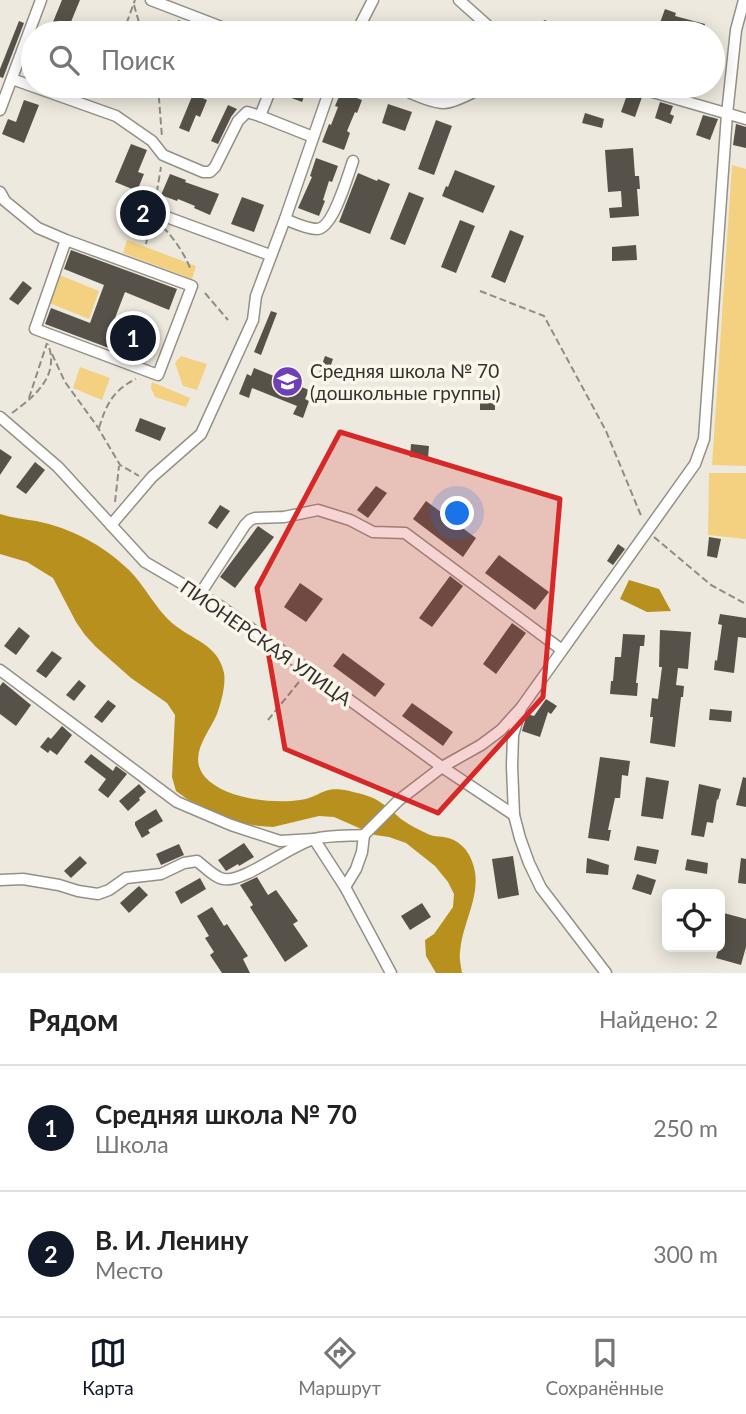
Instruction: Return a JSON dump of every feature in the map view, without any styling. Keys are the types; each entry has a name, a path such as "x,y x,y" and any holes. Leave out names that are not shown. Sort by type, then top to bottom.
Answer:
{"street":[{"path":"33,21 41,0"},
{"path":"151,0 206,21"},
{"path":"362,21 373,0"},
{"path":"459,0 483,21"},
{"path":"345,887 356,869 364,835 399,800 442,767 481,746 501,730 521,708 695,464 704,439 727,114 736,30 744,0"},
{"path":"0,110 21,54"},
{"path":"12,79 21,82"},
{"path":"65,98 116,116 152,141 163,155 202,173 210,172 215,167 238,121 247,113 313,137"},
{"path":"260,116 267,98"},
{"path":"114,521 149,481 201,434 253,320 256,296 327,98"},
{"path":"423,98 444,103 459,98"},
{"path":"673,98 746,118"},
{"path":"285,219 322,229 333,215 353,161"},
{"path":"0,192 5,201 38,228 192,286 158,375 35,330 66,240"},
{"path":"153,212 270,256"},
{"name":"ПИОНЕРСКАЯ УЛИЦА","path":"2,419 58,467 98,510 114,521 145,562 220,606 442,767 514,815"},
{"path":"200,594 250,520 318,510 350,520 373,532 405,533 562,650"},
{"path":"0,670 177,802 231,825 280,841 364,835"},
{"path":"521,708 513,735 514,815 529,863 541,888 606,973"},
{"path":"0,880 23,879 98,894 126,878 161,874 184,863 197,862 221,879 231,880 314,839"},
{"path":"314,839 345,887 391,973"}],"path":[{"path":"128,21 135,0"},
{"path":"134,4 139,21"},
{"path":"146,244 163,155 159,98"},
{"path":"162,226 186,257 191,270"},
{"path":"480,291 544,316 606,431 647,531 711,585 746,604"},
{"path":"205,293 228,320"},
{"path":"41,332 65,382 99,429 120,465 149,481"},
{"path":"29,400 47,342"},
{"path":"2,419 41,389 49,372 52,354"},
{"path":"99,429 112,397 130,382 149,372"},
{"path":"114,521 120,465"},
{"path":"268,720 309,671"}],"highlighted area":[{"path":"340,432 560,499 543,697 438,813 285,749 257,588"}],"shaded area":[{"path":"732,165 746,169 746,466 712,465"},
{"path":"127,240 196,266 192,279 123,253"},
{"path":"57,274 99,291 89,319 47,302"},
{"path":"181,356 207,364 197,390 183,386 175,363"},
{"path":"80,367 110,378 102,400 73,388"},
{"path":"152,382 190,398 186,407 155,397 151,388"},
{"path":"709,473 746,473 746,539 708,535"},
{"path":"0,514 62,528 97,545 129,570 172,623 216,655 224,673 224,688 217,714 201,745 198,761 205,777 214,784 236,795 276,801 307,799 332,789 359,793 386,806 418,829 432,836 449,838 462,846 473,864 475,886 462,941 462,973 436,973 426,956 425,940 434,934 453,907 454,894 435,866 406,843 375,835 334,817 319,816 273,827 229,821 176,791 172,777 175,715 167,703 131,678 85,635 53,578 27,562 0,554"},
{"path":"629,580 659,589 671,611 647,612 620,599"}],"building":[{"path":"62,0 80,0 71,21 53,21"},
{"path":"665,9 676,13 675,16 694,21 661,21"},
{"path":"19,21 21,22 21,31 3,78 0,77 0,69"},
{"path":"191,98 207,100 200,117 196,115 189,132 179,128"},
{"path":"338,98 362,100 347,131 350,133 344,150 322,142 338,107 335,106"},
{"path":"626,98 642,98 635,117 621,112"},
{"path":"24,100 39,105 24,143 2,134 8,119 16,122"},
{"path":"660,102 673,106 671,124 655,118"},
{"path":"388,104 412,112 405,131 382,123"},
{"path":"228,105 237,109 218,144 211,141"},
{"path":"585,113 604,119 602,128 582,123"},
{"path":"703,115 718,119 710,140 696,135"},
{"path":"436,120 452,126 434,175 418,169"},
{"path":"736,124 746,127 746,148 733,145"},
{"path":"131,144 147,150 138,172 144,174 137,191 115,182"},
{"path":"633,148 635,176 639,176 639,216 610,218 609,208 622,207 621,191 608,192 605,150"},
{"path":"316,158 338,166 332,182 329,181 319,216 298,208 312,177 310,176"},
{"path":"455,170 495,186 483,213 442,196"},
{"path":"358,173 390,184 370,234 339,222"},
{"path":"170,174 219,194 210,215 178,199 177,201 161,195"},
{"path":"409,192 424,198 405,245 390,239"},
{"path":"242,197 264,205 254,232 231,224"},
{"path":"460,220 475,226 456,273 441,267"},
{"path":"510,230 524,236 505,283 491,277"},
{"path":"636,245 637,260 612,261 612,247"},
{"path":"71,250 177,289 169,310 125,292 110,331 152,347 146,362 45,324 51,308 90,323 104,285 64,269"},
{"path":"23,281 32,288 18,305 9,299"},
{"path":"271,311 277,313 261,355 254,352"},
{"path":"325,356 333,359 325,382 317,379"},
{"path":"254,368 309,390 305,399 309,401 303,418 293,414 297,406 252,388 249,398 239,394 247,374 251,376"},
{"path":"480,394 495,394 495,410 480,410"},
{"path":"140,418 166,428 160,441 135,431"},
{"path":"411,444 429,446 428,458 410,457"},
{"path":"0,449 12,457 0,475"},
{"path":"35,462 45,470 26,494 16,487"},
{"path":"376,486 387,493 368,518 357,510"},
{"path":"426,501 476,538 463,557 413,519"},
{"path":"220,505 230,511 217,529 208,523"},
{"path":"258,526 274,537 235,588 220,577"},
{"path":"709,537 721,539 717,558 707,556"},
{"path":"618,544 625,549 613,565 607,561"},
{"path":"499,555 549,592 535,610 485,573"},
{"path":"450,576 463,586 432,627 419,618"},
{"path":"300,583 323,599 306,622 284,607"},
{"path":"720,614 746,618 746,638 738,637 734,673 714,670 722,625 718,624"},
{"path":"512,623 526,633 496,674 483,664"},
{"path":"19,627 30,636 16,655 4,646"},
{"path":"660,630 691,632 688,669 678,668 676,685 684,686 675,747 650,743 652,698 658,699 662,667 659,667"},
{"path":"623,634 645,635 644,646 640,646 637,696 610,694 615,657 621,657"},
{"path":"52,651 62,658 46,678 36,671"},
{"path":"343,653 385,684 375,697 333,666"},
{"path":"79,680 86,686 74,701 66,695"},
{"path":"3,682 31,705 16,726 0,714 0,686"},
{"path":"546,699 557,706 551,714 548,712 540,737 522,731 527,714 534,716"},
{"path":"108,700 116,706 102,723 94,717"},
{"path":"412,703 453,732 443,746 402,716"},
{"path":"710,709 732,711 731,722 709,720"},
{"path":"62,726 72,735 57,755 40,747 48,737 51,739"},
{"path":"91,754 113,771 116,766 127,774 108,798 98,790 106,779 84,762"},
{"path":"600,757 630,761 628,776 622,775 620,798 615,798 608,830 611,830 609,841 588,838"},
{"path":"646,777 669,781 663,819 641,816"},
{"path":"743,777 746,778 746,807 736,805"},
{"path":"139,784 146,792 128,811 119,801"},
{"path":"699,784 721,789 713,823 707,822 704,837 691,835"},
{"path":"156,809 163,821 148,830 150,833 142,838 135,822"},
{"path":"244,843 254,857 226,871 218,860"},
{"path":"179,844 184,855 161,865 156,854"},
{"path":"637,846 659,850 656,864 634,860"},
{"path":"80,856 87,863 71,878 64,871"},
{"path":"513,856 519,895 498,899 492,859"},
{"path":"587,858 609,865 608,875 586,873"},
{"path":"741,858 746,859 746,884 738,883"},
{"path":"687,859 708,863 707,874 685,870"},
{"path":"637,874 656,880 651,895 632,889"},
{"path":"257,877 268,895 276,890 298,921 293,924 308,946 285,962 250,907 253,905 240,885"},
{"path":"200,878 206,889 181,904 175,892"},
{"path":"139,886 148,895 129,913 120,903"},
{"path":"422,903 431,917 410,930 401,916"},
{"path":"212,907 248,956 243,959 250,973 222,973 210,955 214,952 205,938 209,936 197,916"},
{"path":"725,913 746,919 746,947 741,965 716,958 718,952 725,952"}],"place":[{"name":"В. И. Ленину","path":"143,213"},
{"name":"Средняя школа № 70","path":"133,338"},
{"name":"Средняя школа № 70 (дошкольные группы)","path":"287,382"}]}
